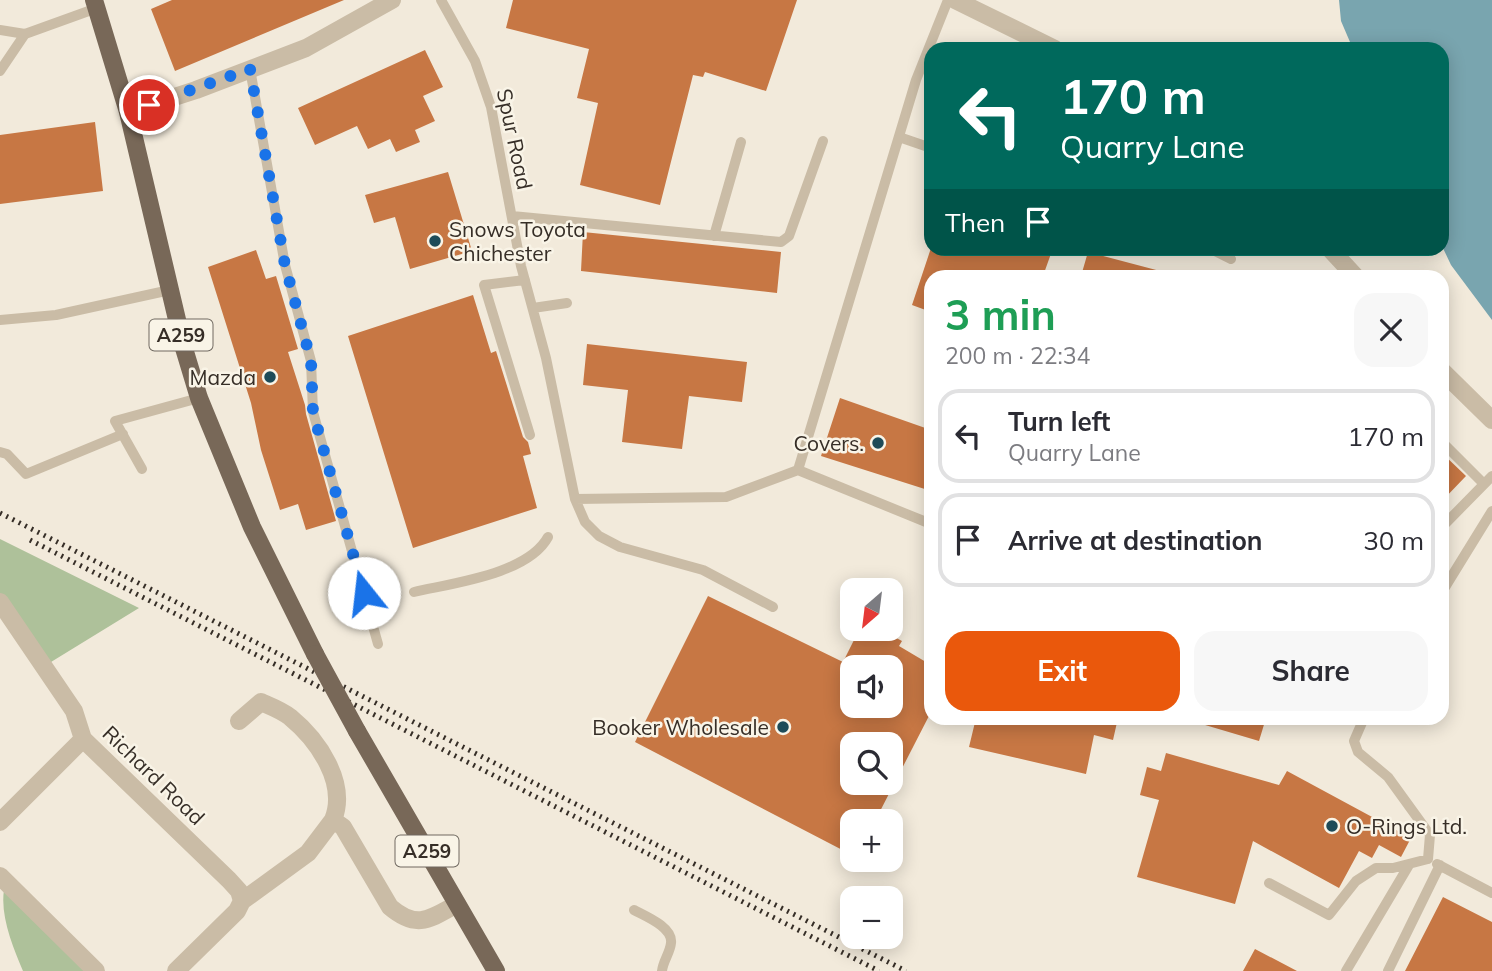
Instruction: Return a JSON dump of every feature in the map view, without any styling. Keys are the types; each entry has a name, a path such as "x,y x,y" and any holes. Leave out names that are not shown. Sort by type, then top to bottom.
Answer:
{"main road":[{"name":"A259","path":"95,4 128,112 183,345 199,398 252,527 315,654 357,731 496,971"}],"street":[{"path":"128,112 306,47 392,0"},
{"path":"955,0 1041,42"},
{"path":"1336,256 1349,270"},
{"path":"1449,378 1492,420"},
{"name":"Richard Road","path":"0,602 74,711 83,739 229,880 239,891 242,901"},
{"path":"176,971 237,911 242,901 308,853 333,820 339,801 336,783 321,754 300,726 288,716 261,702 239,720"},
{"path":"0,822 83,739"},
{"path":"333,820 343,827 390,907 398,914 417,922 428,920 457,904"},
{"path":"0,876 96,971"}],"lane":[{"name":"Spur Road","path":"441,0 475,61 491,107 525,280 546,358 575,499 585,522 600,536 620,547 703,570 773,607"},
{"path":"931,42 948,0"},
{"path":"0,71 26,34 95,4"},
{"path":"0,30 26,34"},
{"path":"798,470 924,60"},
{"path":"250,69 285,265 311,361 313,412 378,644"},
{"path":"899,137 924,146"},
{"path":"512,216 781,242 789,236 822,141"},
{"path":"714,236 741,142"},
{"path":"1225,256 1231,259"},
{"path":"525,280 484,285 530,435"},
{"path":"0,320 56,314 170,290"},
{"path":"533,308 567,303"},
{"path":"142,469 115,421 199,398"},
{"path":"0,452 8,454 26,474 123,434"},
{"path":"1449,448 1488,480 1449,520"},
{"path":"575,499 726,498 798,470 924,521"},
{"path":"1449,581 1492,511"},
{"path":"414,592 504,570 542,549 548,537"},
{"path":"1361,725 1353,741 1358,752 1388,777 1430,835 1428,859"},
{"path":"1269,883 1329,915 1356,881 1377,868 1409,865 1428,859 1492,893"},
{"path":"1346,971 1409,865"},
{"path":"1388,971 1440,865"},
{"path":"634,910 658,924 670,936 671,944 662,971"}],"green space":[{"path":"0,539 139,608 51,662 0,596"},
{"path":"4,890 87,971 23,971 6,921"}],"water":[{"path":"1339,0 1492,0 1492,320 1447,256 1449,256 1449,42 1350,42 1341,21"}],"building":[{"path":"172,0 344,0 175,71 151,9"},
{"path":"513,0 797,0 766,91 705,72 703,77 693,75 660,205 580,185 598,103 577,98 589,49 506,28"},
{"path":"425,50 443,87 423,96 435,121 415,130 420,142 396,152 390,139 368,149 357,126 315,145 298,108"},
{"path":"95,122 103,191 0,204 0,135"},
{"path":"448,172 472,251 410,269 395,217 374,223 365,195"},
{"path":"583,232 781,252 777,293 581,271"},
{"name":"Mazda","path":"256,250 266,279 276,276 298,349 288,352 336,521 306,530 298,504 280,510 261,450 251,403 208,267"},
{"path":"928,256 1050,256 1045,270 924,270 924,309 912,305"},
{"path":"1087,256 1103,256 1156,270 1083,270"},
{"path":"473,295 491,353 496,351 523,437 528,442 531,454 523,456 537,508 413,548 348,336"},
{"path":"587,344 747,362 742,402 689,396 682,449 622,442 628,390 583,385"},
{"name":"Covers.","path":"840,398 924,428 924,489 821,456"},
{"path":"1449,460 1466,476 1449,494"},
{"name":"Booker Wholesale","path":"708,596 840,661 840,718 903,718 903,655 846,655 854,641 902,641 899,646 924,661 924,725 903,766 903,732 840,732 840,795 888,795 881,809 840,809 840,849 635,742"},
{"path":"974,725 1116,725 1113,740 1094,735 1086,774 969,747"},
{"path":"1205,725 1264,725 1259,741"},
{"path":"1166,753 1279,785 1287,771 1411,838 1401,857 1379,845 1372,858 1359,851 1339,888 1253,841 1235,904 1137,877 1159,800 1140,795 1147,767 1161,771"},
{"path":"1443,897 1492,922 1492,971 1405,971"},
{"path":"1255,949 1297,971 1243,971"}],"railway":[{"path":"0,513 906,971"},
{"path":"30,540 879,971"}],"place":[{"name":"Snows Toyota Chichester","path":"435,241"},
{"name":"Mazda","path":"270,377"},
{"name":"Covers.","path":"878,443"},
{"name":"Booker Wholesale","path":"783,727"},
{"name":"O-Rings Ltd.","path":"1332,826"}],"route":[{"path":"149,105 250,69 285,265 311,361 313,412 364,593"}]}
